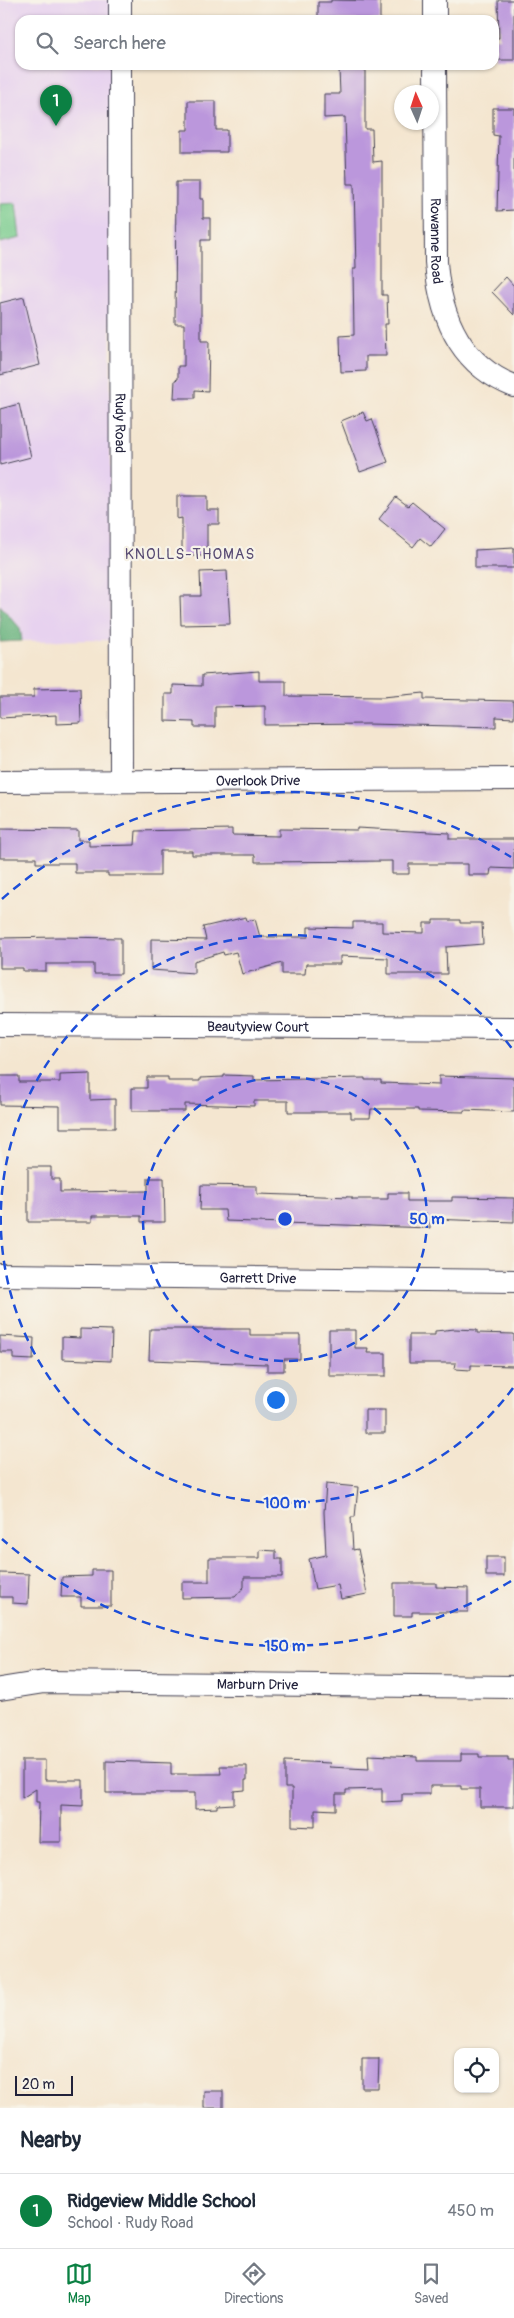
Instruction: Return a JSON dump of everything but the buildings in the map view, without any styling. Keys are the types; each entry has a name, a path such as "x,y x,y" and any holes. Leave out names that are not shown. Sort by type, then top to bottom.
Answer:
{"street":[{"path":"120,0 120,15"},
{"path":"435,0 435,15"},
{"name":"Rudy Road","path":"120,70 120,781"},
{"name":"Rowanne Road","path":"435,70 436,262 438,286 443,309 452,330 465,352 497,380 514,386"},
{"name":"Overlook Drive","path":"0,782 514,779"},
{"name":"Beautyview Court","path":"0,1025 514,1028"},
{"name":"Garrett Drive","path":"0,1276 514,1281"},
{"name":"Marburn Drive","path":"0,1689 44,1682 514,1687"}],"shaded area":[{"path":"0,0 111,0 111,15 15,15 15,70 111,70 110,640 22,641 20,628 0,605"}],"green space":[{"path":"16,203 20,238 0,243 0,204"},
{"path":"0,605 20,628 22,641 0,642"}],"place":[{"name":"Ridgeview Middle School","path":"56,126"}],"district":[{"name":"KNOLLS-THOMAS","path":"190,554"}]}
